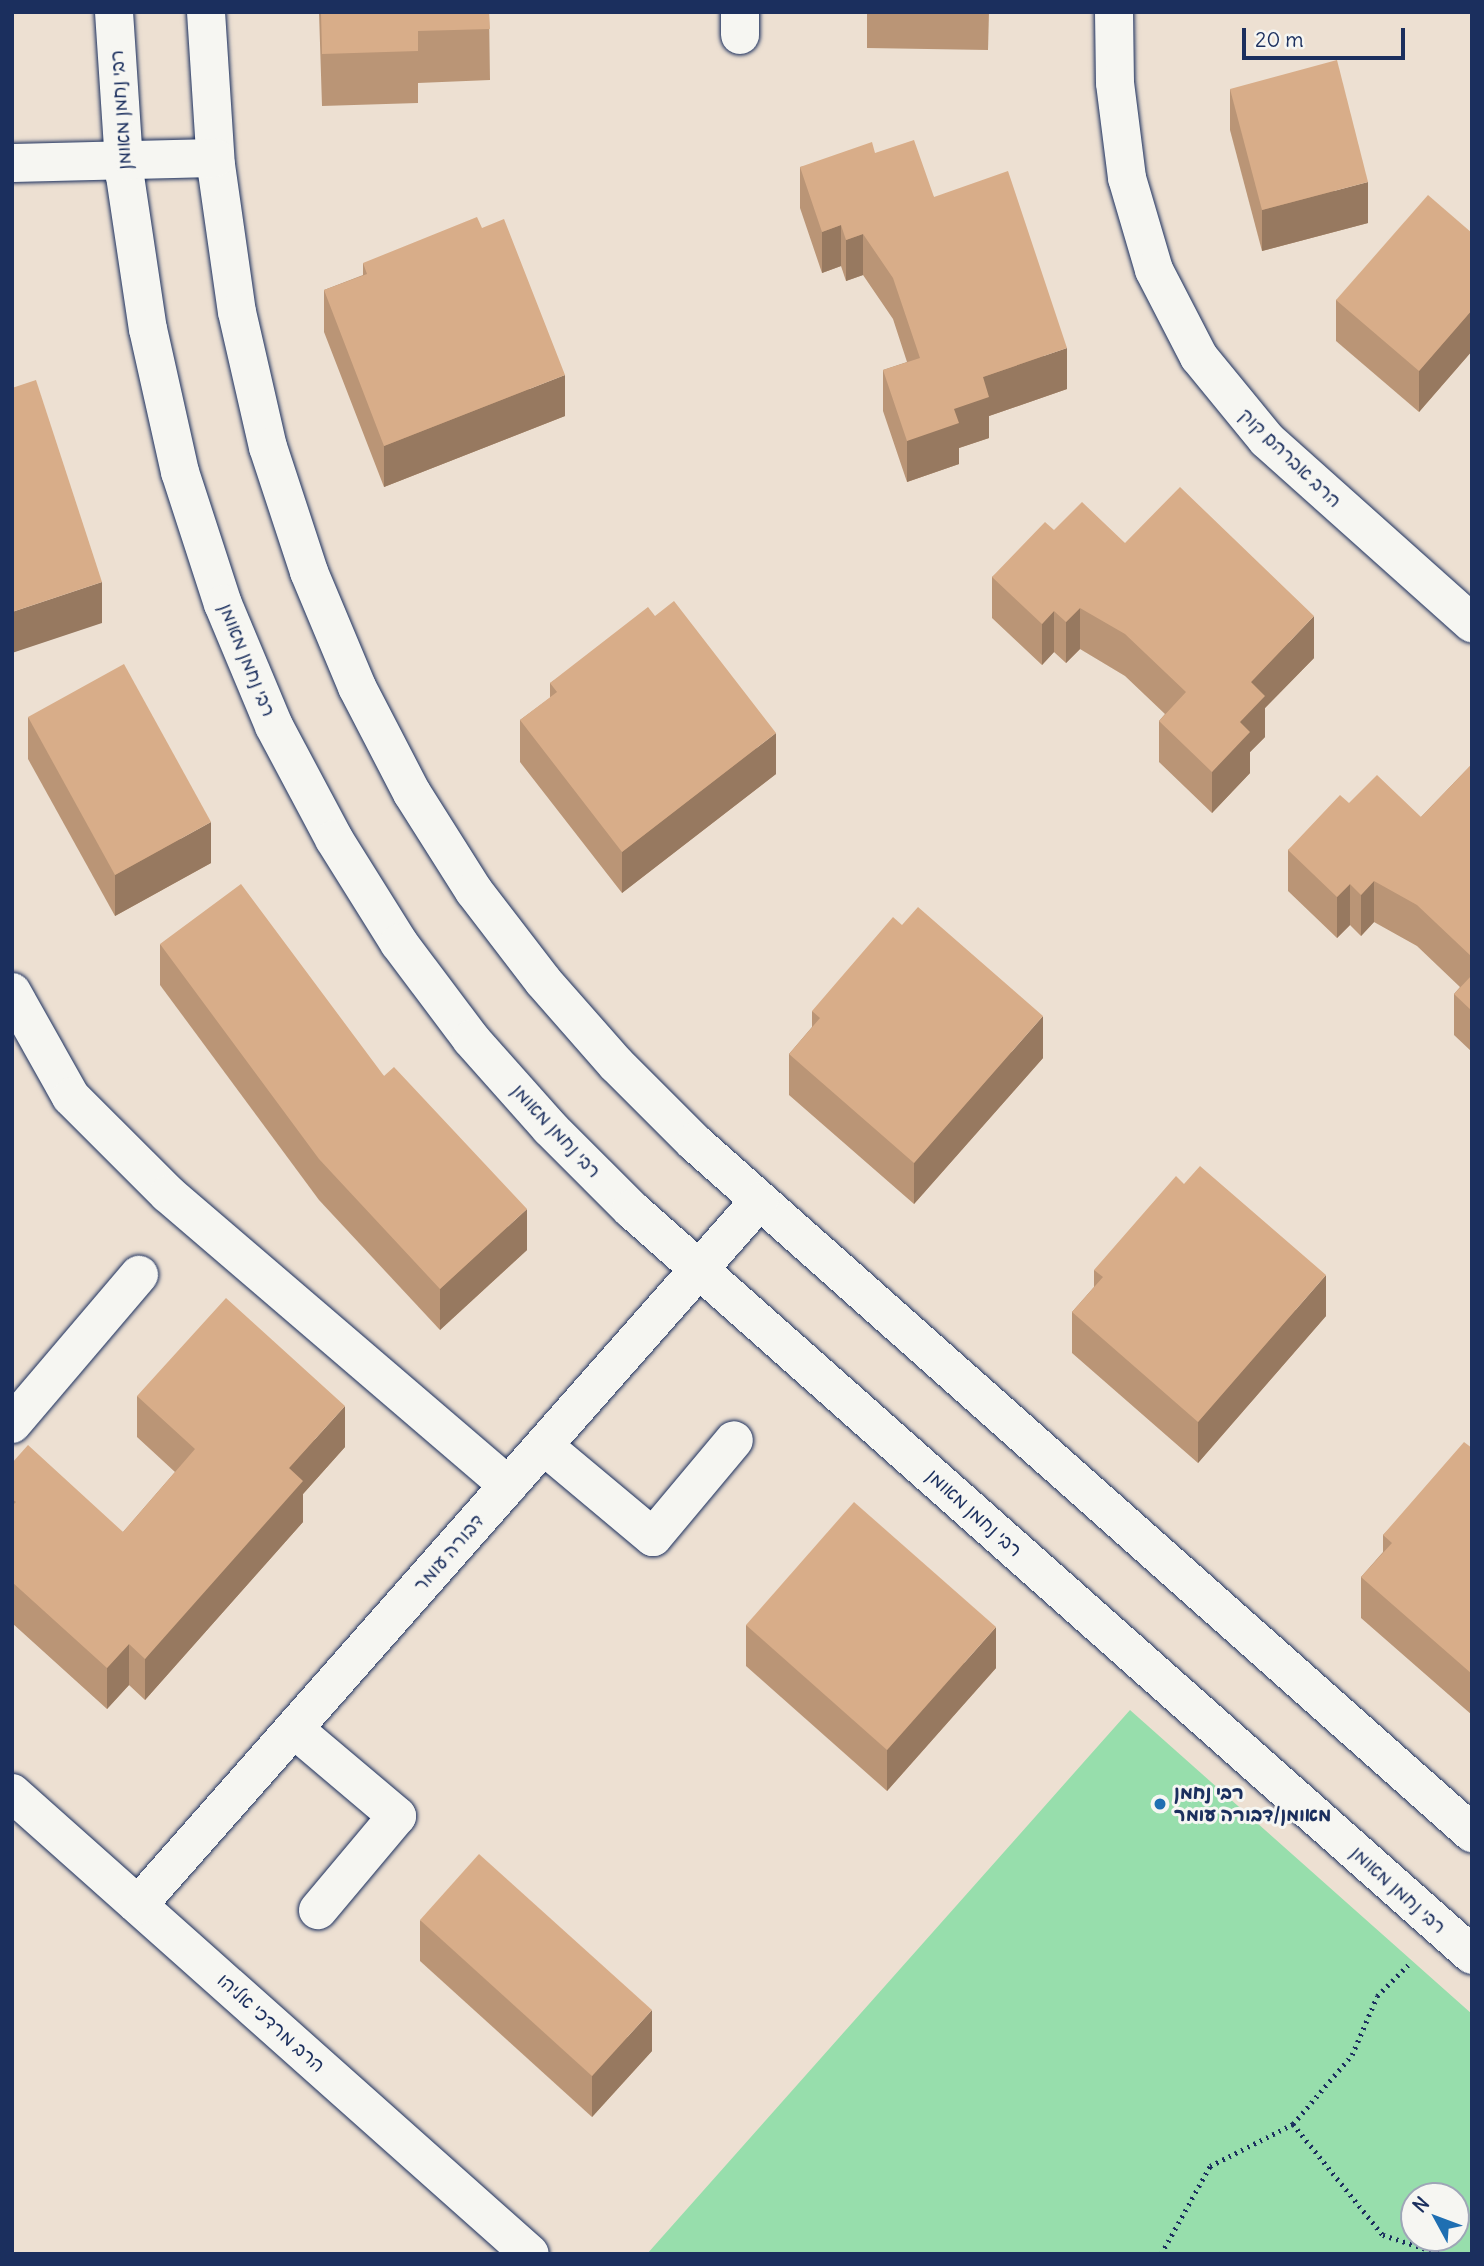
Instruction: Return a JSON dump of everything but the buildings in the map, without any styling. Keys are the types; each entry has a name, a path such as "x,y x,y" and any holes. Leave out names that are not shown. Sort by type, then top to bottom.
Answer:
{"street":[{"name":"רבי נחמן מאומן","path":"114,12 124,161 148,329 180,472 223,604 274,726 334,839 392,932 471,1039 550,1128 699,1269 1472,1955"},
{"path":"206,12 215,158 237,312 268,447 309,572 375,722 412,793 474,891 543,981 615,1064 759,1200 1472,1833"},
{"name":"הרב אברהם קוק","path":"1114,12 1115,83 1127,178 1154,270 1193,346 1267,440 1472,623"},
{"path":"12,163 215,158"},
{"path":"12,992 71,1097 167,1194 508,1485"},
{"name":"דבורה עומר","path":"138,1905 759,1200"},
{"path":"12,1424 139,1275"},
{"path":"544,1446 653,1537 734,1440"},
{"path":"294,1729 397,1816 318,1910"},
{"name":"הרב מרדכי אליהו","path":"12,1793 530,2254"}],"path":[{"path":"1161,2254 1210,2166 1293,2124 1352,2055 1377,1996 1443,1930"},
{"path":"1293,2124 1383,2235 1442,2254"}],"green space":[{"path":"1130,1710 1472,2014 1472,2254 647,2254"}],"place":[{"name":"רבי נחמן מאומן/דבורה עומר","path":"1160,1804"}]}
